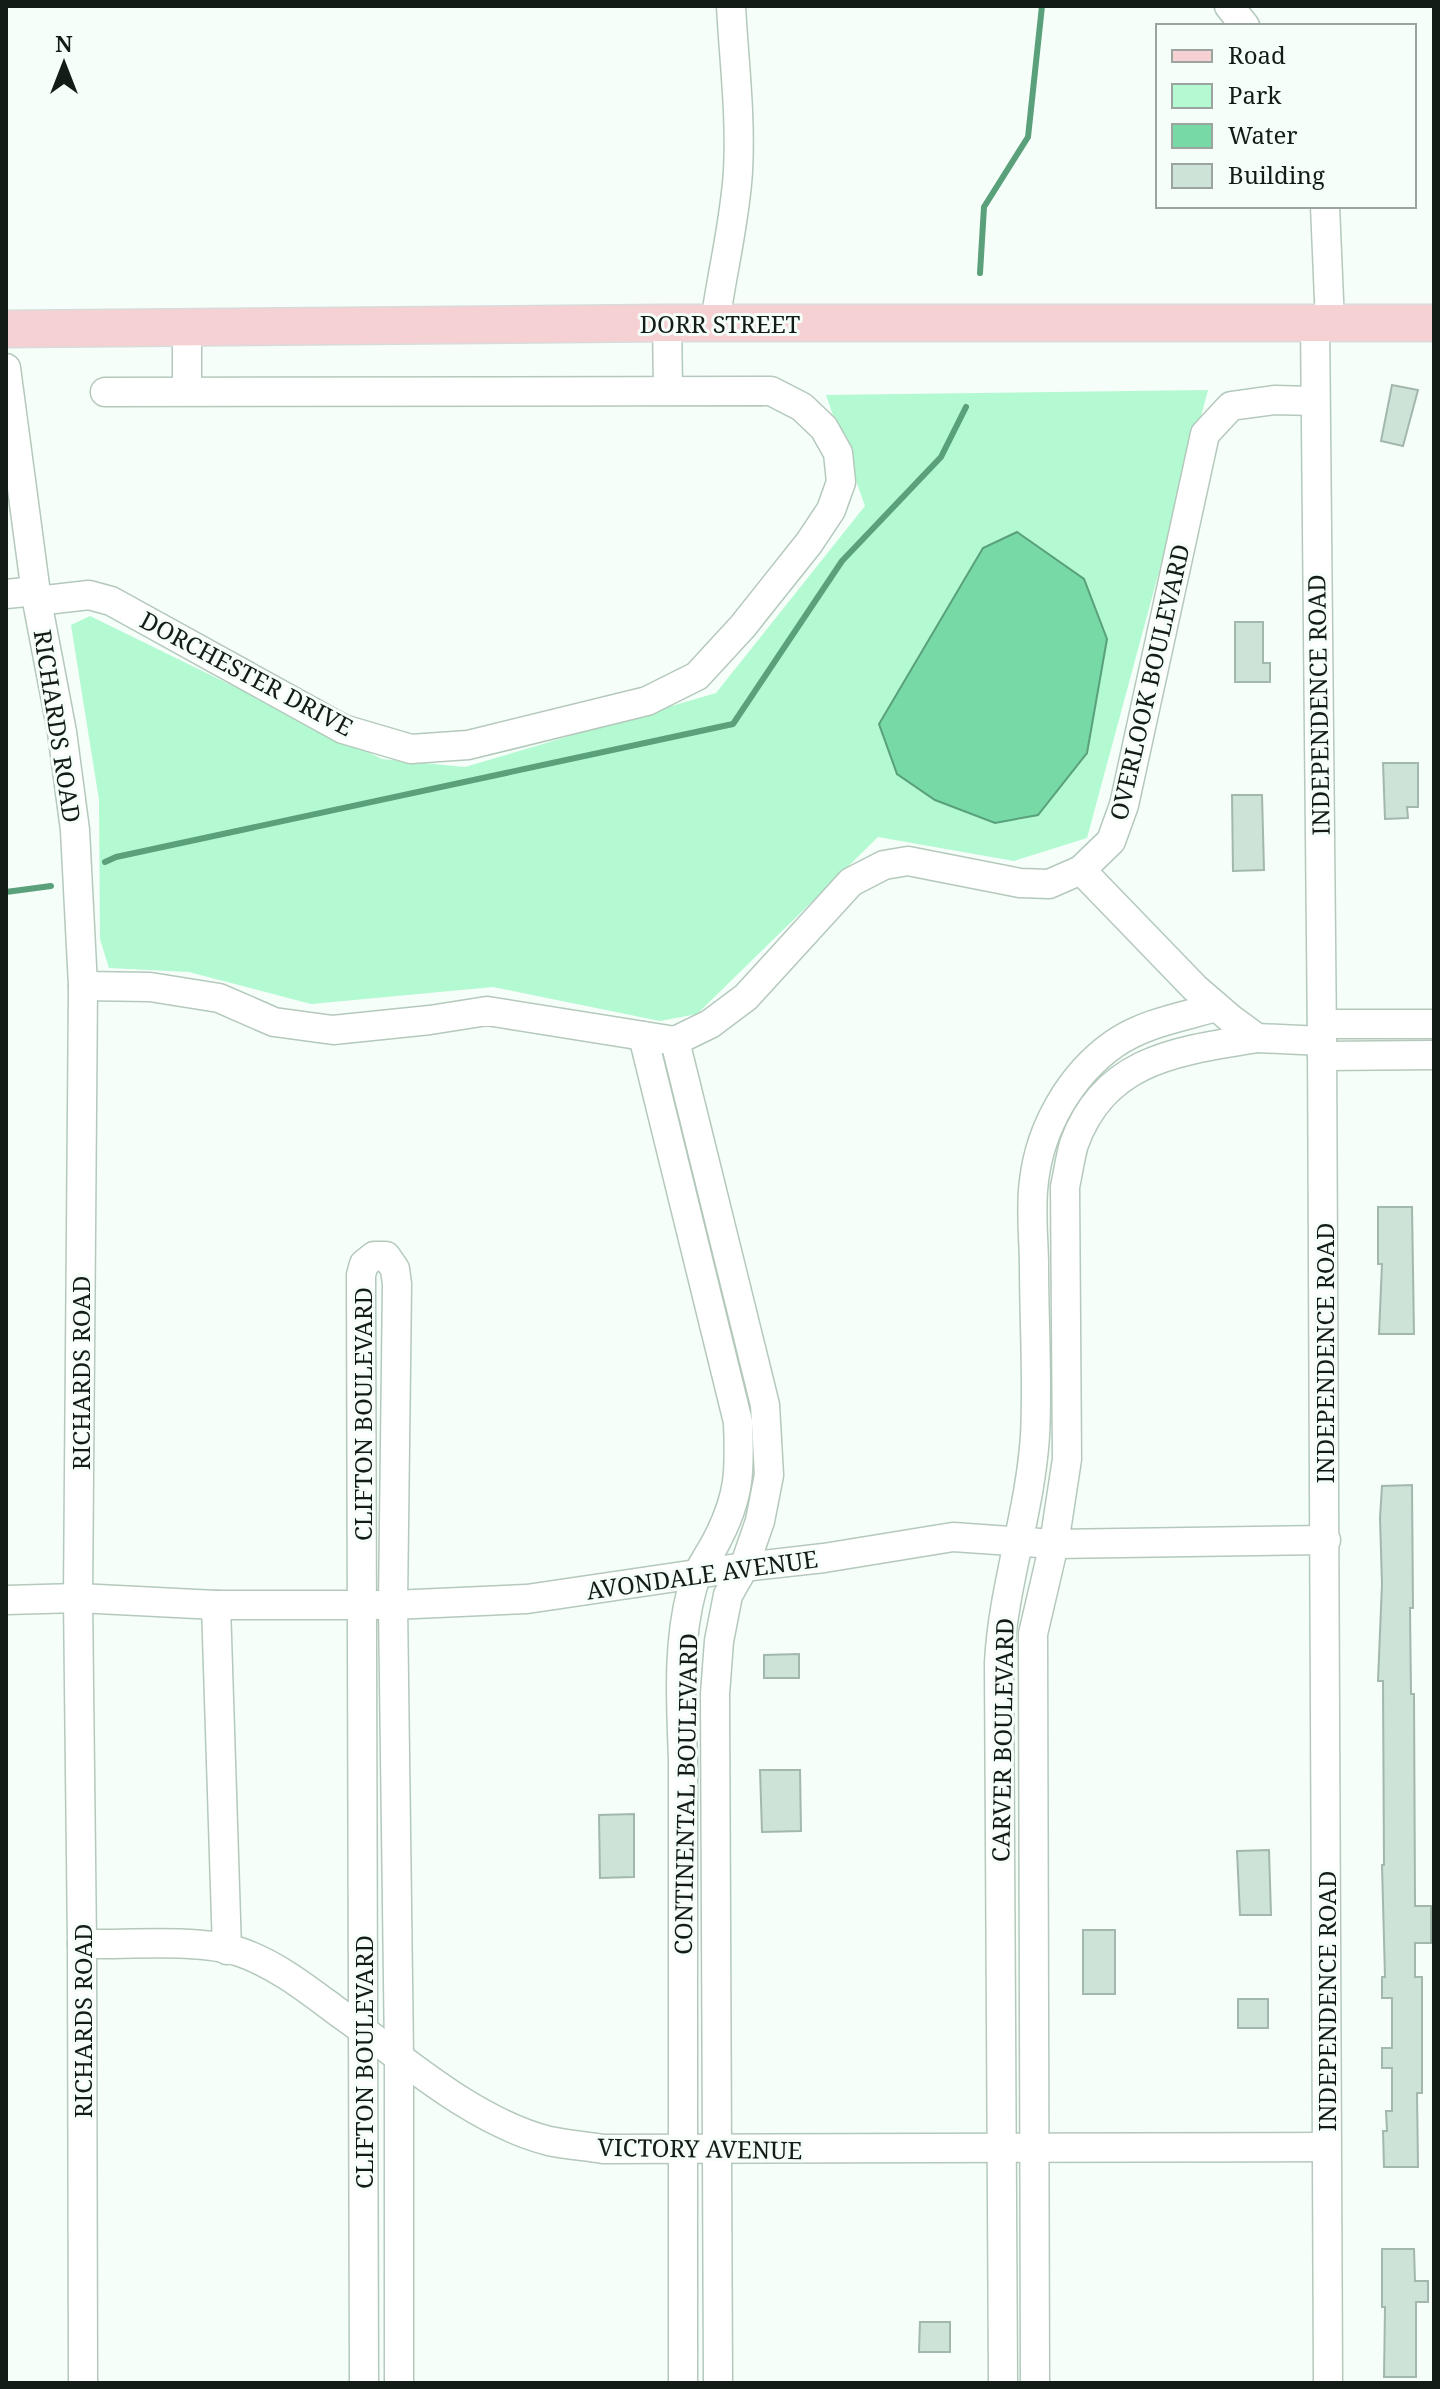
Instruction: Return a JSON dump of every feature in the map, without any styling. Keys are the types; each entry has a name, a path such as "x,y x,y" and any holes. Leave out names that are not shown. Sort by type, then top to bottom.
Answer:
{"main road":[{"name":"DORR STREET","path":"6,329 667,323 1434,323"}],"street":[{"path":"715,323 738,171 731,6"},
{"path":"1229,6 1243,24"},
{"name":"INDEPENDENCE ROAD","path":"1325,208 1322,323 1314,401 1326,1540 1328,2383"},
{"path":"667,323 668,390"},
{"path":"187,328 187,391"},
{"name":"RICHARDS ROAD","path":"6,368 37,596 62,732 75,830 83,986 78,1598 83,2383"},
{"name":"DORCHESTER DRIVE","path":"6,594 89,595 111,601 343,729 411,749 468,745 647,701 697,676 743,626 809,543 831,510 841,482 838,453 824,428 802,407 771,391 105,392"},
{"name":"OVERLOOK BOULEVARD","path":"675,1041 710,1024 746,997 851,882 884,865 908,861 1020,883 1049,884 1081,870 1111,841 1124,805 1205,434 1231,406 1274,400 1314,401"},
{"path":"1081,870 1216,1007 1257,1038"},
{"path":"83,986 150,987 219,998 274,1022 333,1030 487,1011 675,1041"},
{"name":"CARVER BOULEVARD","path":"1003,2383 999,1663 1001,1627 1026,1511 1035,1434 1033,1182 1048,1126 1066,1093 1087,1069 1114,1044 1143,1028 1216,1007"},
{"path":"1322,1040 1434,1024"},
{"name":"CONTINENTAL BOULEVARD","path":"643,1036 738,1422 740,1470 733,1506 692,1587 681,1696 683,2383"},
{"name":"CARVER BOULEVARD","path":"1035,2383 1033,1634 1054,1544 1067,1459 1065,1187 1075,1144 1096,1103 1131,1070 1181,1051 1257,1038 1322,1040"},
{"path":"1322,1040 1434,1055"},
{"name":"CONTINENTAL BOULEVARD","path":"675,1041 765,1405 769,1475 760,1521 744,1567 728,1595 719,1641 715,1694 718,2383"},
{"name":"CLIFTON BOULEVARD","path":"364,2383 361,1275 364,1264 374,1256 386,1256 395,1269 397,1284 393,1605 399,2055 399,2383"},
{"name":"AVONDALE AVENUE","path":"6,1600 78,1598 216,1605 393,1605 527,1599 953,1537 1054,1544 1326,1540"},
{"path":"216,1605 227,1950"},
{"name":"VICTORY AVENUE","path":"82,1944 196,1945 238,1952 278,1969 399,2055 423,2076 499,2121 548,2140 603,2149 1326,2147"}],"green space":[{"path":"1208,390 1087,838 1014,861 878,837 697,1014 660,1021 493,987 311,1004 189,972 109,968 100,939 99,800 71,625 90,616 382,759 465,767 716,693 865,506 826,395"}],"water":[{"path":"1017,532 1084,579 1107,639 1087,753 1038,815 995,823 935,800 897,774 879,724 983,548"}],"building":[{"path":"1392,385 1418,390 1403,446 1381,441"},
{"path":"1235,622 1263,622 1263,663 1270,663 1270,682 1235,682"},
{"path":"1383,763 1418,763 1418,807 1407,807 1408,818 1385,819"},
{"path":"1232,795 1262,795 1264,870 1233,871"},
{"path":"1378,1207 1412,1207 1414,1334 1379,1334 1382,1264 1378,1264"},
{"path":"1412,1485 1413,1608 1410,1608 1411,1694 1414,1694 1415,1906 1431,1906 1431,1943 1415,1943 1415,1977 1422,1977 1422,2093 1417,2093 1418,2167 1384,2167 1383,2131 1387,2131 1386,2111 1392,2111 1392,2068 1382,2068 1382,2048 1392,2048 1392,1998 1382,1998 1382,1977 1385,1977 1383,1681 1378,1681 1382,1584 1380,1518 1382,1486"},
{"path":"799,1654 799,1678 764,1678 764,1655"},
{"path":"760,1770 800,1770 801,1831 762,1832"},
{"path":"634,1814 634,1877 600,1878 599,1815"},
{"path":"1269,1850 1271,1915 1240,1915 1237,1851"},
{"path":"1083,1930 1115,1930 1115,1994 1083,1994"},
{"path":"1238,1999 1268,1999 1268,2028 1238,2028"},
{"path":"1382,2249 1414,2249 1415,2281 1428,2281 1428,2302 1416,2302 1416,2377 1384,2377"},
{"path":"920,2322 950,2322 950,2352 919,2352"}],"waterway":[{"path":"980,273 984,207 1028,137 1042,6"},
{"path":"105,862 116,857 733,724 842,561 941,457 966,407"},
{"path":"6,892 51,886"}]}
